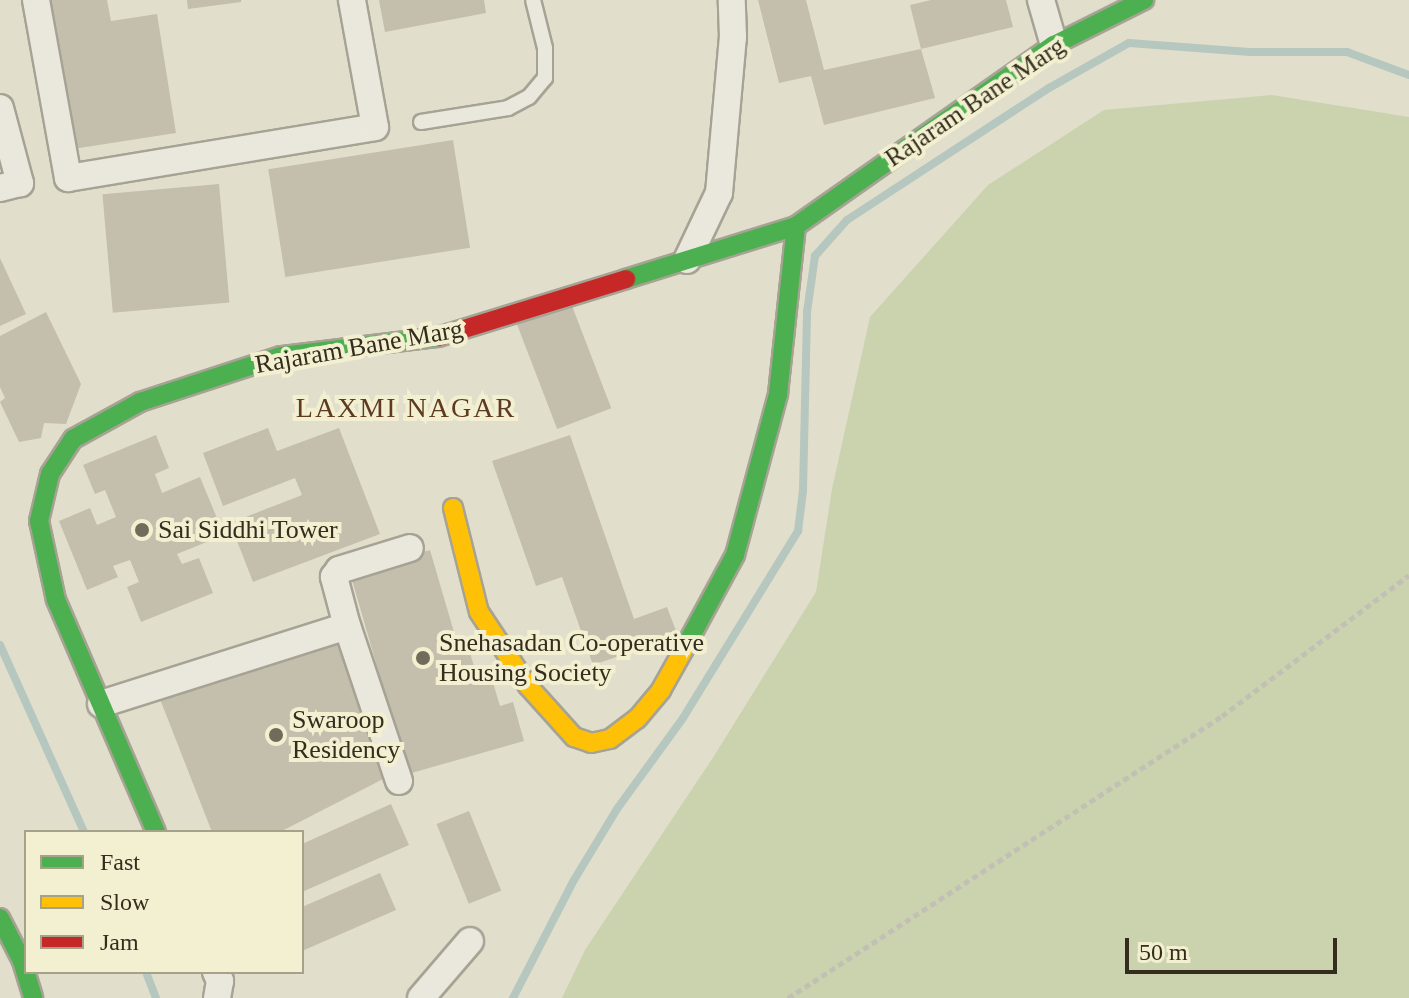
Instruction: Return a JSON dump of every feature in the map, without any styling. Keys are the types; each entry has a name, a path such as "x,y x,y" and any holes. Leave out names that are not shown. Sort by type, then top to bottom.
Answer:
{"street":[{"path":"36,0 68,178 375,127 352,0"},
{"path":"687,260 719,193 733,37 732,0"},
{"path":"1041,0 1054,45"},
{"name":"Rajaram Bane Marg","path":"155,830 56,600 39,521 50,474 73,439 140,402 281,356 429,340 796,226 1054,45 1144,0"},
{"path":"0,108 20,183 0,188"},
{"path":"453,508 479,612 528,686 574,737 591,743 610,739 637,719 661,690 735,555 778,394 796,226"},
{"path":"399,781 334,584 339,570 410,548"},
{"path":"101,704 347,626"},
{"path":"0,918 24,968"},
{"path":"421,998 470,941"},
{"path":"26,974 33,998"},
{"path":"217,974 220,981 217,998"}],"lane":[{"path":"421,122 508,108 529,97 545,78 545,48 533,0"}],"path":[{"path":"788,998 1222,716 1409,575"}],"green space":[{"path":"1272,95 1409,117 1409,998 562,998 585,950 714,756 816,592 832,489 870,317 988,185 1104,110"}],"building":[{"path":"48,0 107,0 111,21 157,14 176,133 73,149"},
{"path":"187,0 241,0 241,2 188,9"},
{"path":"379,0 484,0 486,13 385,32"},
{"path":"758,0 806,0 824,70 921,49 935,98 824,125 811,76 779,83"},
{"path":"931,0 1006,0 1013,27 921,49 910,5"},
{"path":"453,140 470,248 285,277 268,169"},
{"path":"219,184 229,303 113,313 102,194"},
{"path":"0,258 26,314 0,326"},
{"path":"569,298 611,408 557,429 515,319"},
{"path":"46,312 81,384 66,424 44,423 41,438 19,442 0,402 5,398 0,387 0,336"},
{"path":"268,428 277,451 339,428 380,534 253,582 230,523 302,495 295,478 223,506 203,453"},
{"name":"Sai Siddhi Tower","path":"156,435 169,468 155,474 162,493 200,477 224,535 177,554 182,564 199,558 213,593 141,622 127,587 139,582 130,560 113,566 118,577 87,590 59,521 90,508 97,525 116,517 105,490 95,494 83,465"},
{"path":"570,435 634,619 667,607 678,636 593,665 562,577 536,586 492,461"},
{"name":"Snehasadan Co-operative Housing Society","path":"430,550 456,639 465,637 478,679 491,676 500,706 513,702 524,741 408,774 350,573"},
{"name":"Swaroop Residency","path":"349,639 389,776 284,830 211,830 158,694"},
{"path":"391,804 409,845 304,891 304,843"},
{"path":"469,811 501,891 469,904 437,824"},
{"path":"380,873 396,910 304,950 304,906"}],"waterway":[{"path":"513,998 574,880 617,809 683,718 798,531 803,491 807,312 815,256 847,220 1049,88 1129,43 1250,52 1347,52 1409,75"},
{"path":"0,645 83,830"},
{"path":"147,974 156,998"}],"traffic: fast":[{"path":"626,279 796,226 1054,45 1144,0"},
{"path":"684,649 735,555 778,394 796,226"},
{"path":"155,830 56,600 39,521 50,474 73,439 140,402 281,356 438,337"},
{"path":"0,918 24,968"},
{"path":"26,974 33,998"}],"traffic: slow":[{"path":"453,508 479,612 528,686 574,737 591,743 610,739 637,719 661,690 684,649"}],"traffic: jam":[{"path":"438,337 626,279"}],"place":[{"name":"Sai Siddhi Tower","path":"142,530"},
{"name":"Snehasadan Co-operative Housing Society","path":"423,658"},
{"name":"Swaroop Residency","path":"276,735"}],"district":[{"name":"LAXMI NAGAR","path":"406,408"}]}
